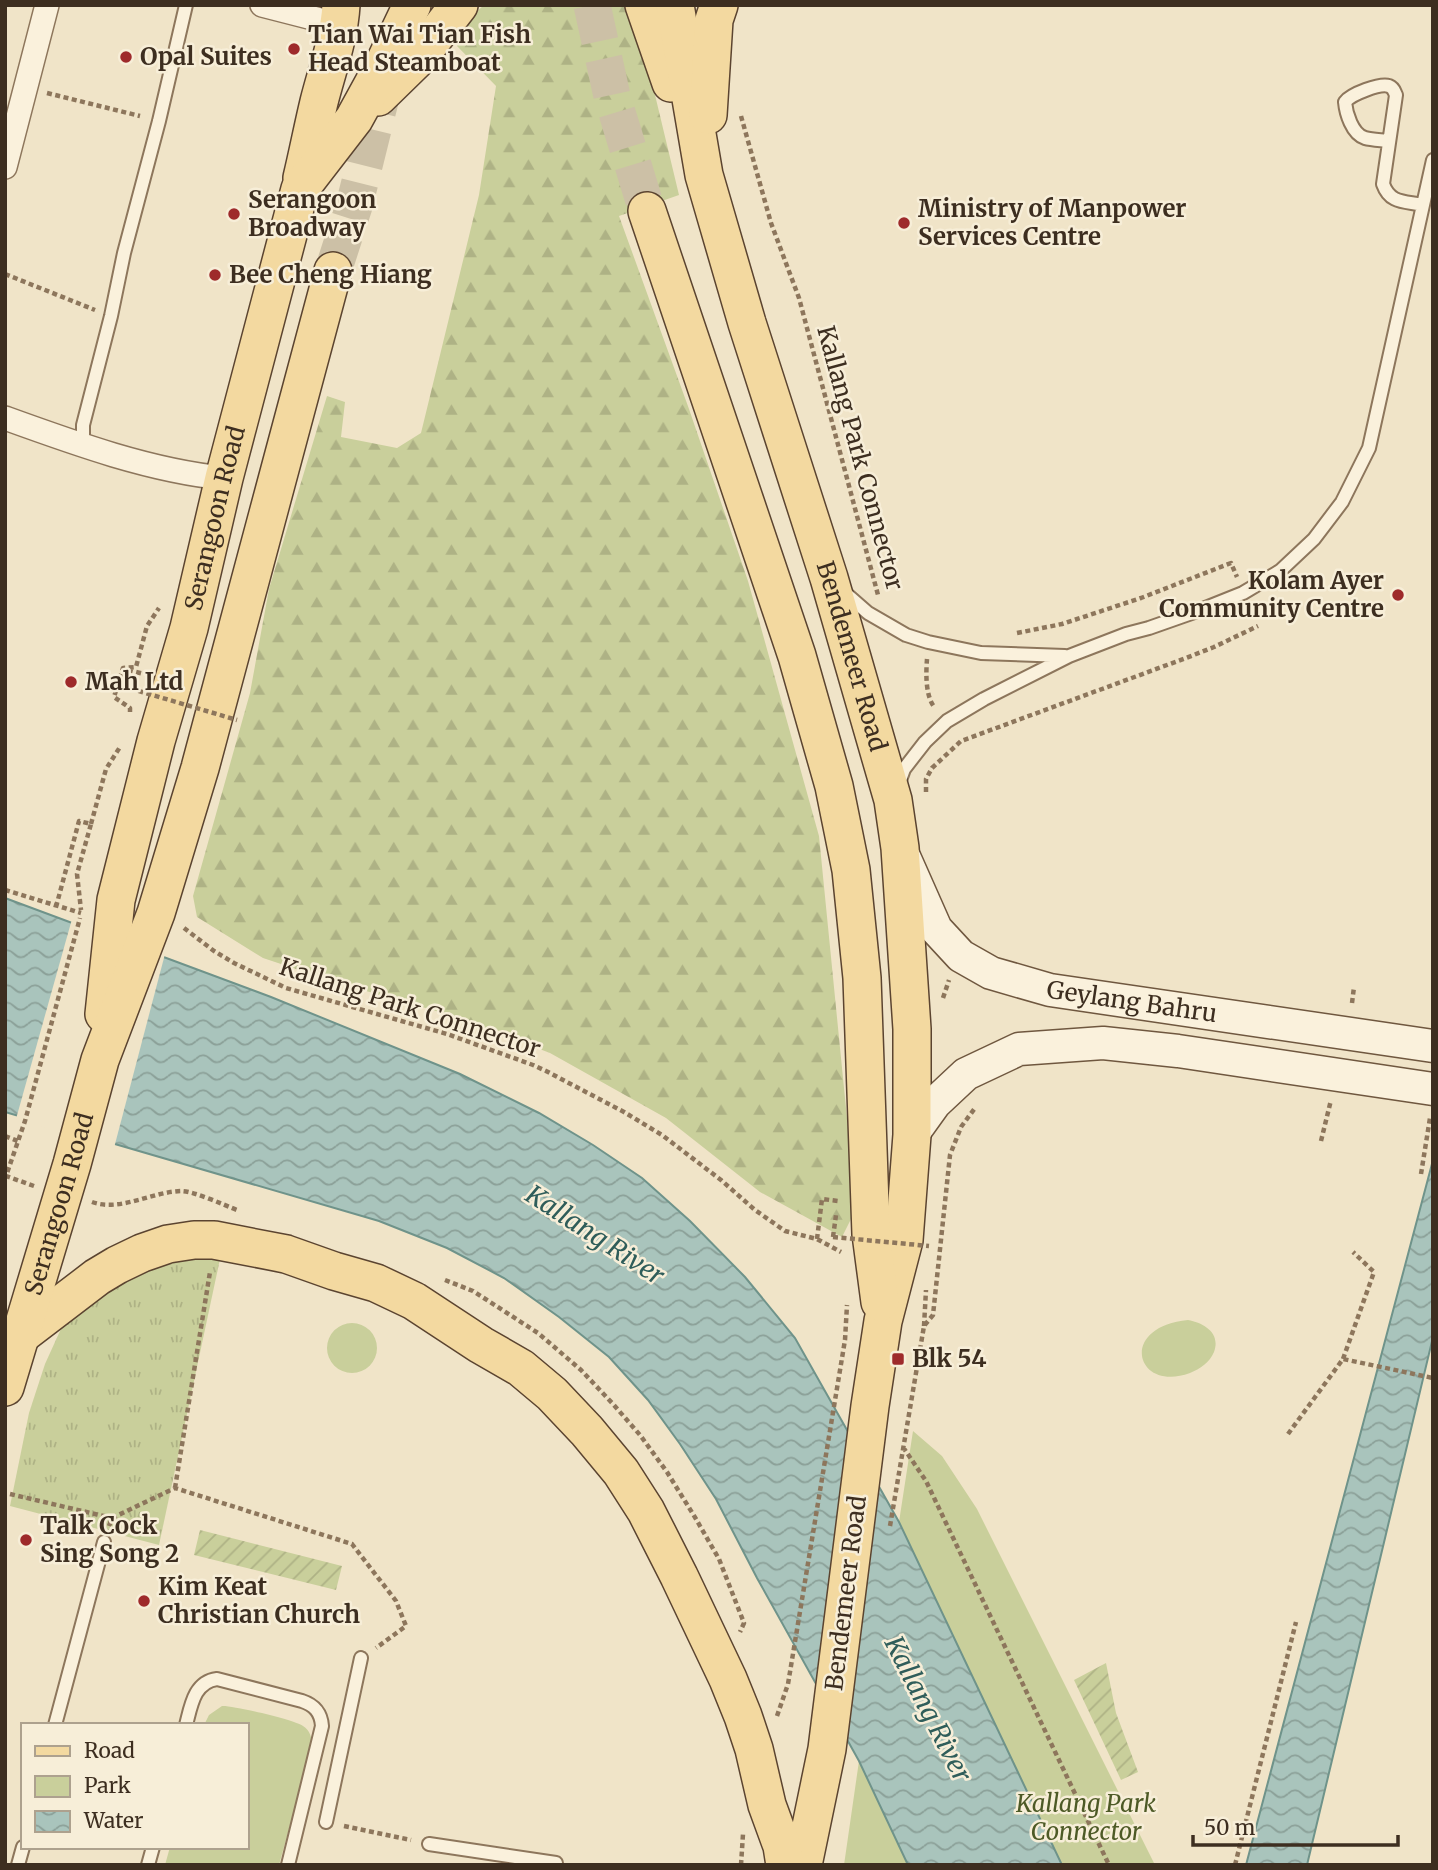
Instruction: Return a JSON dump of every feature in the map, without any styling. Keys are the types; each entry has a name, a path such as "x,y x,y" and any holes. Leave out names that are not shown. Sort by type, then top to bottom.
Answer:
{"main road":[{"name":"Serangoon Road","path":"5,1387 72,1164 100,1060 116,900 156,741 189,628 224,478 300,190 354,119 412,5"},
{"path":"354,119 419,57 459,5"},
{"path":"644,5 704,175"},
{"name":"Bendemeer Road","path":"675,5 704,175 747,323 829,578 910,799 900,848 912,1029 912,1135 904,1240 883,1321 827,1749 803,1865"},
{"path":"704,175 714,20 719,5"},
{"path":"300,190 319,101 343,24"},
{"name":"Bendemeer Road","path":"647,211 793,645 834,786 851,870 862,978 871,1234 883,1321"},
{"name":"Serangoon Road","path":"100,1060 167,918 200,768 333,271"},
{"name":"Geylang Bahru","path":"900,848 936,929 961,956 991,973 1050,990 1433,1046"},
{"name":"Geylang Bahru","path":"912,1135 935,1103 967,1074 1019,1049 1103,1043 1178,1051 1337,1075 1432,1101"},
{"path":"21,1335 117,1265 168,1244 214,1240 286,1254 388,1288 414,1301 522,1368 552,1394 587,1432 621,1472 646,1511 728,1679 743,1716 767,1805 782,1846 785,1865"}],"street":[{"path":"5,167 47,5"},
{"path":"262,5 343,24"},
{"path":"5,418 83,446 194,475 224,478"}],"lane":[{"path":"83,446 83,425 186,5"},
{"path":"1389,141 1359,135 1346,111 1345,102 1350,95 1388,85 1393,89 1396,96 1383,184 1387,194 1393,199 1423,205"},
{"path":"910,799 904,769 925,742 947,721 1069,656 1243,593 1280,570 1314,539 1342,502 1368,448 1433,160"},
{"path":"829,578 868,613 906,635 981,653 1069,656"},
{"path":"56,1723 104,1542"},
{"path":"326,1822 361,1658"},
{"path":"187,1723 199,1688 211,1680 225,1680 310,1704 317,1710 322,1718 322,1726 288,1865"},
{"path":"308,1784 334,1787"},
{"path":"429,1844 556,1863"}],"path":[{"path":"26,88 159,121"},
{"name":"Kallang Park Connector","path":"738,107 771,223 799,298 881,605"},
{"path":"5,274 111,316"},
{"path":"1013,634 1062,624 1141,598 1231,563 1243,593"},
{"path":"128,721 130,708 114,697 123,668 136,667 147,626 158,611 162,597"},
{"path":"910,799 932,768 961,741 1186,658 1258,626"},
{"path":"928,642 926,674 931,704 961,741"},
{"path":"149,666 147,675 128,670 122,686 237,720"},
{"path":"5,1177 25,1121 81,913 77,874 106,769 123,742"},
{"path":"56,907 79,821 91,824"},
{"path":"5,890 81,913"},
{"name":"Kallang Park Connector","path":"167,918 234,963 286,988 447,1034 533,1065 568,1082 662,1135 785,1231 817,1239 822,1199 838,1201 833,1237 929,1246"},
{"path":"944,1010 942,997 961,956"},
{"path":"1352,1003 1354,987"},
{"path":"967,1074 984,1098 961,1127 950,1155 933,1315 924,1326 903,1446 926,1481 1110,1865"},
{"path":"1321,1141 1337,1075"},
{"path":"1421,1174 1432,1101"},
{"path":"5,1136 18,1140"},
{"path":"1288,1434 1343,1359 1374,1272 1353,1252"},
{"path":"174,1488 210,1272"},
{"path":"788,1684 845,1340"},
{"path":"1343,1359 1433,1378"},
{"path":"10,1494 112,1518 174,1488 352,1544 396,1601 406,1626 361,1658"},
{"path":"104,1542 112,1518"},
{"path":"1235,1865 1296,1622"},
{"path":"326,1822 429,1844"}],"green space":[{"path":"484,5 626,5 638,24 679,195 619,216 748,581 819,836 856,1209 842,1237 760,1192 666,1118 550,1053 450,1015 263,958 197,917 193,896 250,693 269,589 327,396 345,402 341,437 397,448 421,433 479,195 496,86 457,46 472,16"},
{"path":"160,1255 220,1259 159,1545 10,1506 29,1413 45,1364 82,1293"},
{"path":"1188,1320 1205,1326 1213,1334 1216,1345 1212,1356 1204,1365 1190,1373 1171,1377 1157,1374 1147,1367 1142,1357 1143,1345 1151,1334 1165,1325"},
{"path":"352,1323 370,1330 377,1348 370,1366 352,1373 334,1366 327,1348 334,1330"},
{"name":"Kallang Park Connector","path":"913,1431 942,1456 977,1509 1155,1865 1062,1865 899,1522"},
{"path":"200,1530 342,1566 336,1590 194,1555"},
{"path":"1106,1663 1116,1713 1138,1772 1121,1780 1074,1680"},
{"path":"222,1706 250,1710 289,1720 303,1726 310,1734 312,1745 279,1865 165,1865 169,1849 248,1849 248,1723 205,1723 209,1715"},
{"path":"859,1761 908,1865 844,1865"}],"water":[{"name":"Kallang River","path":"5,898 271,997 460,1074 539,1113 593,1145 642,1178 690,1221 745,1277 795,1338 899,1522 1062,1865 908,1865 859,1761 716,1499 648,1400 609,1357 559,1317 504,1278 447,1248 379,1221 5,1112"},
{"path":"1433,1160 1433,1337 1307,1865 1246,1865"}],"pier":[{"path":"72,919 165,954 114,1148 16,1119"}],"tunnel":[{"path":"592,5 612,96 647,211"},
{"path":"333,271 354,206 388,69"}],"place":[{"name":"Tian Wai Tian Fish Head Steamboat","path":"294,49"},
{"name":"Opal Suites","path":"126,57"},
{"name":"Serangoon Broadway","path":"234,214"},
{"name":"Ministry of Manpower Services Centre","path":"904,223"},
{"name":"Bee Cheng Hiang","path":"215,275"},
{"name":"Kolam Ayer Community Centre","path":"1398,595"},
{"name":"Mah Ltd","path":"71,682"},
{"name":"Blk 54","path":"898,1359"},
{"name":"Talk Cock Sing Song 2","path":"26,1540"},
{"name":"Kim Keat Christian Church","path":"144,1601"}]}
